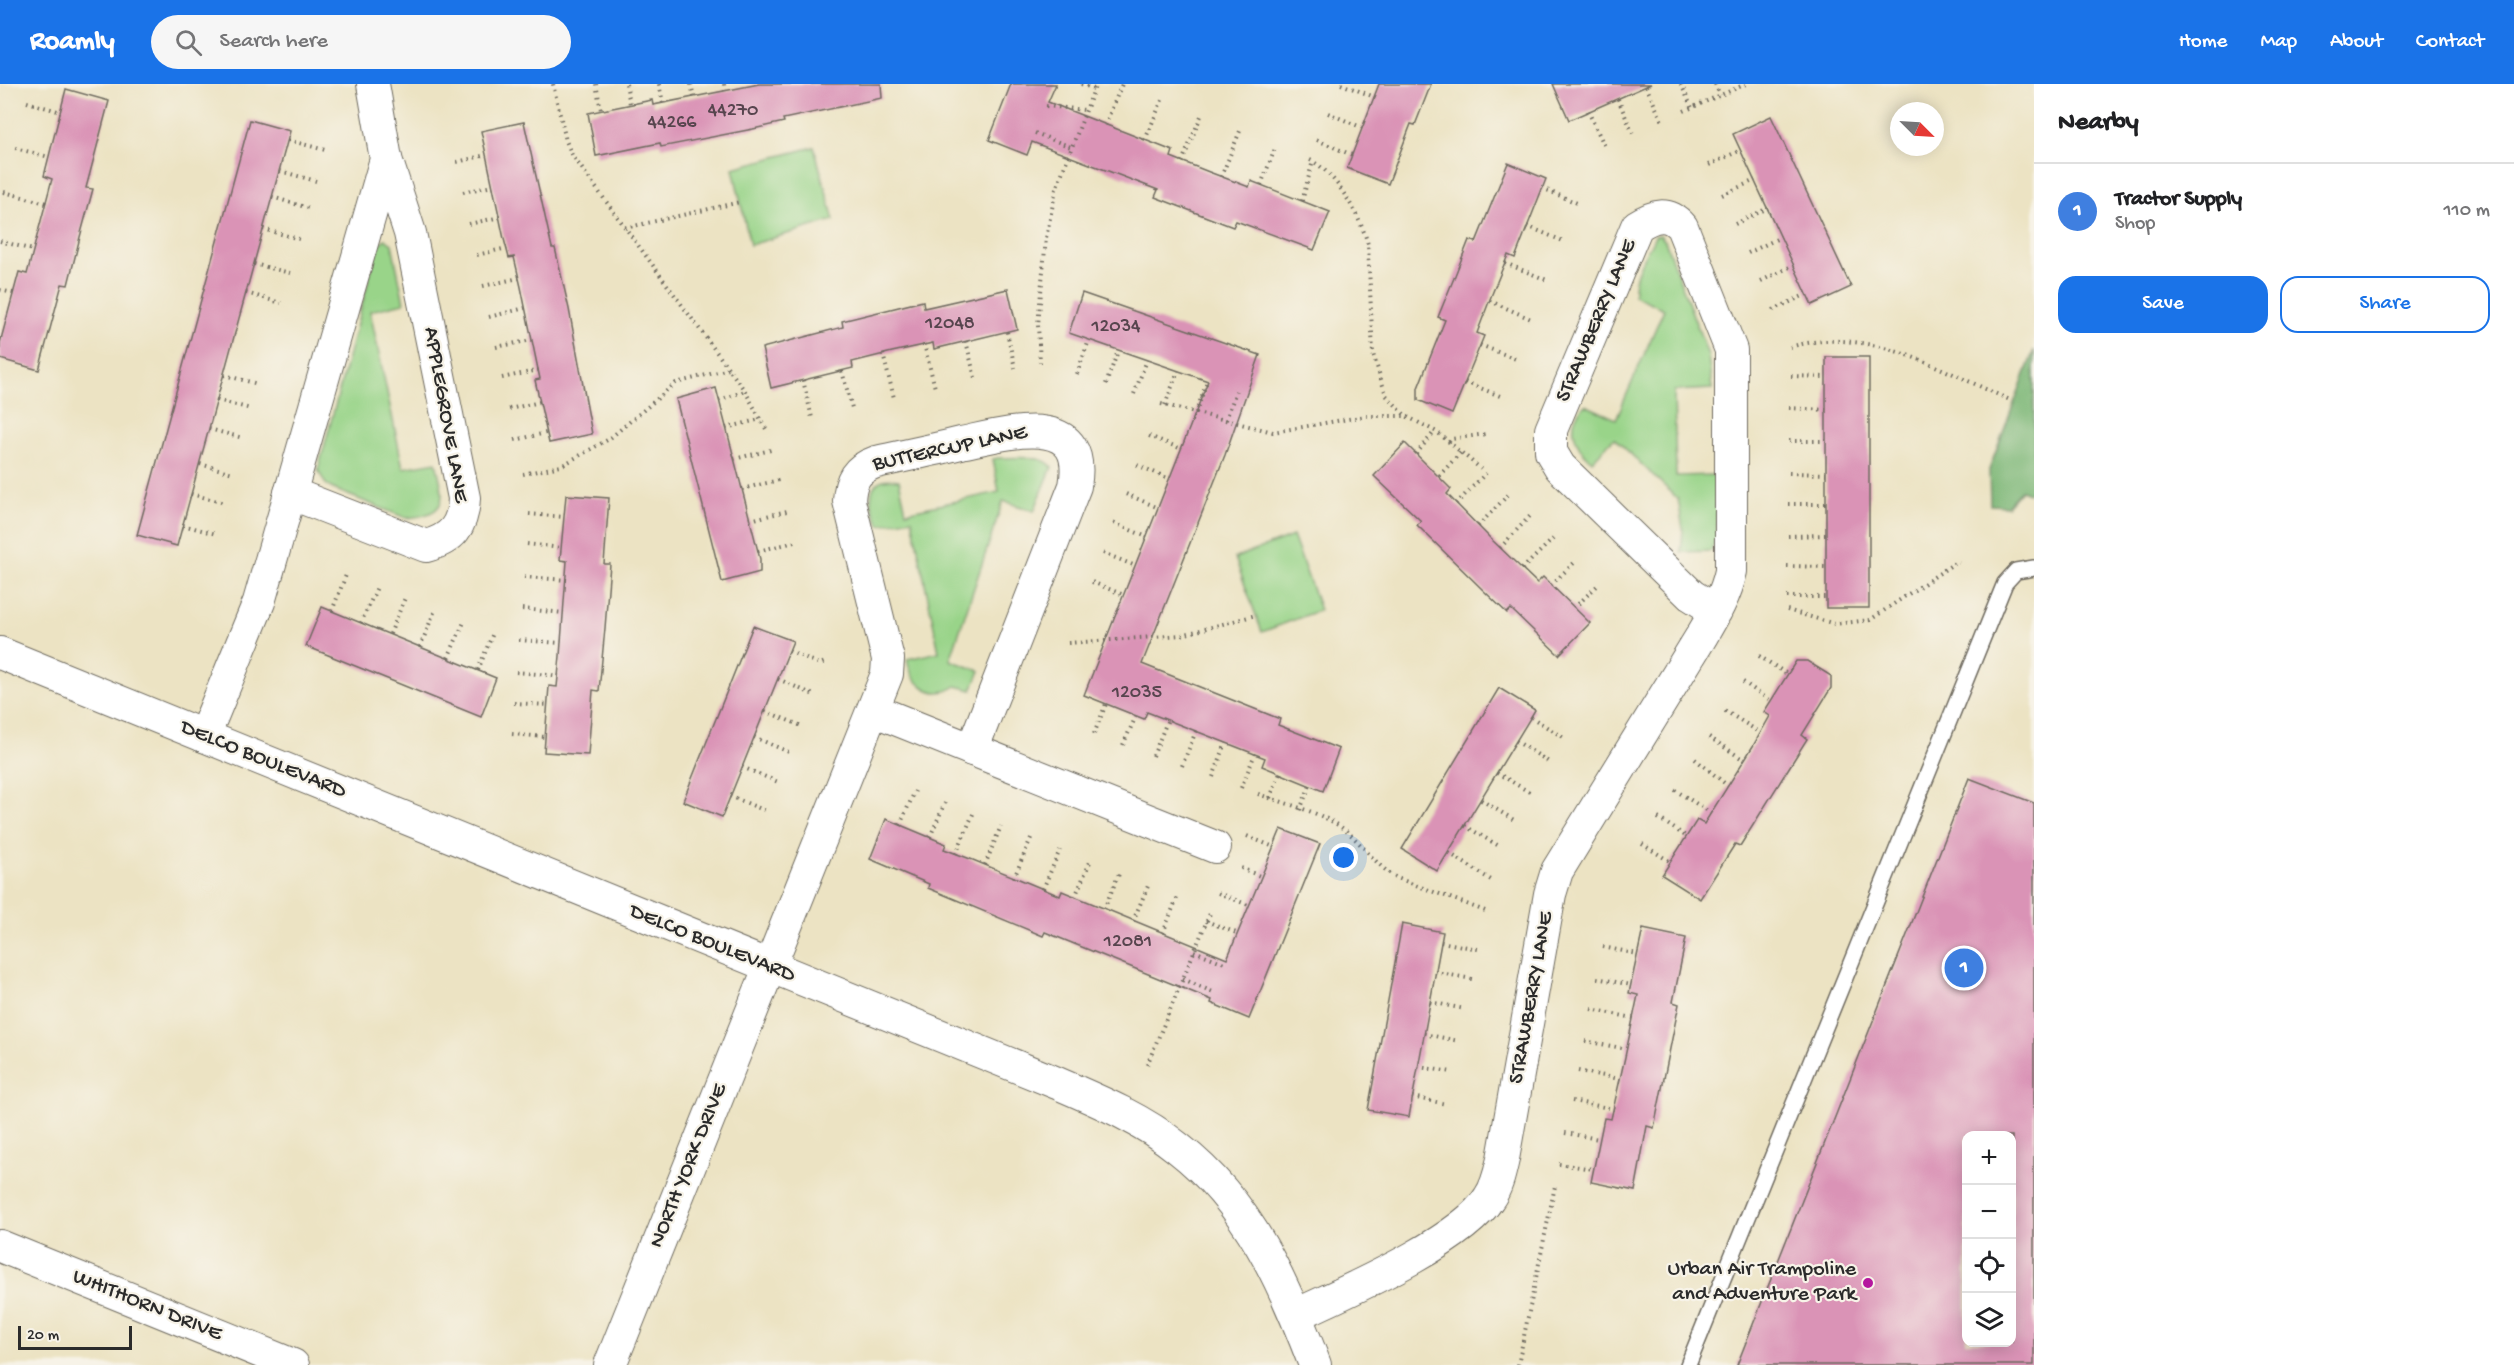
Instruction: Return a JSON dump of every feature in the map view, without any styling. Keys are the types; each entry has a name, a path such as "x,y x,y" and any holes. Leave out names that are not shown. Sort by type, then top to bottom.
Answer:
{"street":[{"name":"APPLEGROVE LANE","path":"290,493 426,546 443,541 456,531 463,515 464,498 410,233 386,159 373,84"},
{"name":"APPLEGROVE LANE","path":"204,736 259,602 386,159"},
{"name":"STRAWBERRY LANE","path":"1296,1315 1421,1252 1462,1227 1489,1199 1503,1159 1550,894 1557,871 1716,611 1731,571 1731,350 1682,227 1675,219 1662,215 1648,218 1637,226 1551,430 1551,452 1560,467 1666,571 1691,595 1716,611"},
{"name":"BUTTERCUP LANE","path":"768,967 887,674 888,659 849,501 853,476 864,466 876,462 1022,430 1051,434 1062,439 1075,452 1078,468 1075,486 972,750"},
{"name":"DELCO BOULEVARD","path":"0,652 1100,1102 1135,1120 1177,1147 1218,1186 1253,1230 1274,1266 1315,1365"},
{"path":"873,710 1229,848"},
{"name":"NORTH YORK DRIVE","path":"610,1365 768,967"},
{"name":"WHITHORN DRIVE","path":"0,1246 293,1365"}],"lane":[{"path":"364,232 376,222 387,218 398,222 410,233"},
{"path":"1688,1365 2005,583 2016,572 2034,568"}],"path":[{"path":"553,84 566,141 572,155 745,391 766,429"},
{"path":"596,84 601,110"},
{"path":"626,84 630,104"},
{"path":"659,84 663,103"},
{"path":"691,84 694,97"},
{"path":"724,84 725,91"},
{"path":"1040,363 1038,325 1046,238 1056,189 1095,87 1081,84"},
{"path":"1106,125 1122,84"},
{"path":"1341,84 1380,99"},
{"path":"1681,84 1692,108"},
{"path":"1715,84 1720,95"},
{"path":"1684,111 1746,84"},
{"path":"1646,86 1662,121"},
{"path":"1618,99 1633,134"},
{"path":"1145,140 1162,100"},
{"path":"27,102 61,112"},
{"path":"1046,106 1085,110"},
{"path":"1588,111 1605,147"},
{"path":"1328,113 1363,128"},
{"path":"1182,162 1200,116"},
{"path":"1221,177 1240,131"},
{"path":"1035,133 1071,147"},
{"path":"288,140 325,150"},
{"path":"1317,140 1352,155"},
{"path":"1261,185 1275,146"},
{"path":"15,148 49,157"},
{"path":"1709,165 1741,150"},
{"path":"457,162 486,155"},
{"path":"1302,201 1312,160 1348,200 1365,230 1375,367 1386,395 1406,416 1435,431 1481,469"},
{"path":"279,171 316,181"},
{"path":"1722,195 1755,180"},
{"path":"463,192 493,186"},
{"path":"1542,188 1578,203"},
{"path":"4,192 45,203"},
{"path":"272,197 308,207"},
{"path":"625,228 740,202"},
{"path":"1735,224 1768,208"},
{"path":"469,224 500,217"},
{"path":"1527,226 1563,241"},
{"path":"263,230 299,239"},
{"path":"1748,253 1781,237"},
{"path":"0,241 33,250"},
{"path":"477,255 507,248"},
{"path":"1505,263 1547,280"},
{"path":"254,264 290,273"},
{"path":"1761,281 1794,266"},
{"path":"483,286 519,278"},
{"path":"0,290 13,293"},
{"path":"246,293 281,303"},
{"path":"1773,310 1807,294"},
{"path":"1490,301 1531,319"},
{"path":"489,317 525,308"},
{"path":"1007,332 1015,368"},
{"path":"496,347 532,340"},
{"path":"1077,374 1089,340"},
{"path":"1790,347 1829,340 1862,342 1890,348 2010,400"},
{"path":"966,341 975,378"},
{"path":"924,344 935,388"},
{"path":"1480,345 1516,359"},
{"path":"1106,384 1118,351"},
{"path":"884,354 894,398"},
{"path":"1134,394 1147,360"},
{"path":"523,474 561,466 599,445 633,421 663,391 676,383 729,369"},
{"path":"502,378 539,370"},
{"path":"842,371 852,408"},
{"path":"1178,371 1163,405 1273,432 1366,416 1406,416"},
{"path":"224,375 258,384"},
{"path":"1791,376 1826,377"},
{"path":"803,380 812,418"},
{"path":"1196,413 1207,381"},
{"path":"1465,382 1500,396"},
{"path":"719,400 745,391"},
{"path":"1226,420 1236,391"},
{"path":"217,400 251,409"},
{"path":"509,409 540,402"},
{"path":"1789,408 1826,410"},
{"path":"726,428 761,419"},
{"path":"209,429 243,438"},
{"path":"1416,454 1435,431"},
{"path":"515,440 546,433"},
{"path":"1449,442 1451,439 1486,434"},
{"path":"1149,436 1182,449"},
{"path":"1789,441 1826,441"},
{"path":"734,459 771,450"},
{"path":"1439,476 1461,452"},
{"path":"200,464 233,473"},
{"path":"1137,465 1170,479"},
{"path":"1456,504 1485,473"},
{"path":"1789,473 1826,474"},
{"path":"742,489 779,480"},
{"path":"191,494 225,503"},
{"path":"1126,494 1159,508"},
{"path":"1478,526 1508,495"},
{"path":"1788,504 1826,504"},
{"path":"750,520 787,511"},
{"path":"529,514 564,517"},
{"path":"1500,548 1530,516"},
{"path":"1114,523 1147,537"},
{"path":"183,525 216,534"},
{"path":"1788,536 1826,536"},
{"path":"1522,569 1553,539"},
{"path":"758,551 795,542"},
{"path":"527,544 561,548"},
{"path":"1103,553 1136,566"},
{"path":"1551,585 1576,561"},
{"path":"1787,610 1835,624 1870,620 1956,562 1959,563"},
{"path":"1788,566 1826,567"},
{"path":"332,611 346,575"},
{"path":"524,577 567,580"},
{"path":"1092,582 1124,595"},
{"path":"1574,608 1599,584"},
{"path":"361,623 376,587"},
{"path":"1787,597 1826,597"},
{"path":"390,634 405,598"},
{"path":"522,609 564,613"},
{"path":"420,647 435,610"},
{"path":"1068,643 1182,635 1256,615"},
{"path":"448,658 464,622"},
{"path":"478,670 493,633"},
{"path":"519,640 561,644"},
{"path":"789,651 820,664 825,662"},
{"path":"1759,656 1787,674"},
{"path":"516,672 559,676"},
{"path":"778,679 814,694"},
{"path":"1743,682 1771,701"},
{"path":"514,702 548,705"},
{"path":"1094,734 1106,704"},
{"path":"765,711 802,726"},
{"path":"1725,711 1761,733"},
{"path":"1124,745 1136,716"},
{"path":"1531,717 1564,738"},
{"path":"1153,756 1167,719"},
{"path":"1182,766 1196,731"},
{"path":"512,734 545,737"},
{"path":"754,737 790,753"},
{"path":"1709,737 1744,760"},
{"path":"1516,741 1550,762"},
{"path":"1213,777 1226,743"},
{"path":"1241,788 1255,754"},
{"path":"1695,759 1728,786"},
{"path":"742,767 778,782"},
{"path":"1497,772 1531,793"},
{"path":"1270,798 1280,773"},
{"path":"1300,810 1310,785"},
{"path":"1675,790 1711,813"},
{"path":"900,825 915,791"},
{"path":"1258,794 1333,822 1353,837 1387,872 1397,878 1485,911"},
{"path":"730,796 766,811"},
{"path":"1481,800 1515,820"},
{"path":"930,837 945,803"},
{"path":"956,854 973,814"},
{"path":"1658,818 1687,837"},
{"path":"985,866 1001,826"},
{"path":"1465,826 1499,846"},
{"path":"1014,878 1031,838"},
{"path":"1642,844 1671,862"},
{"path":"1229,848 1274,847"},
{"path":"1229,848 1262,876"},
{"path":"1043,889 1060,850"},
{"path":"1449,853 1491,880"},
{"path":"1075,897 1090,862"},
{"path":"1104,909 1119,874"},
{"path":"1133,921 1148,886"},
{"path":"1218,893 1251,906"},
{"path":"1163,933 1177,898"},
{"path":"1147,1065 1210,912"},
{"path":"1206,921 1239,934"},
{"path":"1441,942 1478,949"},
{"path":"1603,947 1638,954"},
{"path":"1194,951 1227,964"},
{"path":"1435,972 1472,979"},
{"path":"1597,978 1631,985"},
{"path":"1183,979 1215,993"},
{"path":"1430,1002 1465,1009"},
{"path":"1591,1009 1633,1017"},
{"path":"1424,1034 1459,1041"},
{"path":"1585,1041 1627,1049"},
{"path":"1418,1066 1452,1072"},
{"path":"1578,1071 1620,1079"},
{"path":"1412,1097 1446,1104"},
{"path":"1572,1101 1614,1109"},
{"path":"1565,1132 1599,1139"},
{"path":"1559,1164 1593,1169"},
{"path":"1518,1365 1555,1186"}],"green space":[{"path":"814,147 834,220 750,245 733,168"},
{"path":"1660,235 1665,241 1708,355 1712,389 1674,391 1676,476 1715,475 1717,536 1711,551 1681,552 1683,529 1678,499 1614,438 1592,461 1580,448 1574,434 1575,419 1585,405 1616,419 1664,309 1634,295 1635,280 1640,265 1655,236"},
{"path":"385,239 392,244 404,303 370,311 403,468 436,462 442,494 441,502 431,513 406,518 331,488 325,483 318,470 378,245"},
{"path":"2034,350 2034,495 2021,490 2007,506 1990,505 1989,470"},
{"path":"1035,458 1052,467 1034,511 1003,501 950,660 980,671 972,690 956,686 939,692 931,691 924,688 913,676 907,659 939,652 912,519 880,525 873,508 872,492 874,486 880,482 888,479 899,480 906,512 999,492 993,459"},
{"path":"1293,536 1320,610 1262,632 1235,558"}],"building":[{"path":"759,84 881,84 882,98 783,119 784,122 753,129 661,147 660,143 596,156 588,113 652,100 653,105"},
{"path":"1011,84 1056,84 1048,102 1173,151 1171,157 1209,172 1249,187 1251,181 1330,212 1314,250 1236,221 1233,227 1155,197 1158,190 1032,142 1027,155 989,140"},
{"path":"1379,84 1431,84 1415,125 1411,124 1388,184 1347,168"},
{"path":"1553,84 1651,84 1569,120"},
{"path":"66,89 109,101 86,188 93,189 68,285 62,284 39,370 0,359 0,343 19,272 27,274 52,179 44,176"},
{"path":"1771,116 1851,287 1812,305 1733,134"},
{"path":"250,120 290,131 177,546 137,535"},
{"path":"524,122 552,248 555,248 569,309 592,434 549,443 535,380 540,379 521,287 514,257 509,258 504,239 481,131"},
{"path":"1508,163 1546,179 1515,258 1508,255 1492,294 1477,333 1484,336 1452,414 1418,400 1418,388 1445,320 1438,317 1469,240 1476,242"},
{"path":"1008,289 1017,329 934,349 933,343 892,352 852,362 853,368 771,388 762,348 843,327 842,321 923,301 924,308"},
{"path":"1082,293 1260,355 1225,455 1142,664 1280,719 1278,725 1339,749 1323,791 1262,766 1265,758 1147,712 1144,719 1084,695 1208,381 1069,333"},
{"path":"1826,357 1869,357 1869,608 1826,608"},
{"path":"716,388 760,559 760,572 722,582 676,399"},
{"path":"1405,443 1451,489 1447,494 1491,539 1537,583 1543,577 1590,623 1559,655 1511,609 1507,613 1484,591 1417,525 1421,521 1374,476"},
{"path":"566,495 609,498 604,564 610,564 605,628 599,691 593,690 588,755 544,752 549,686 557,687 560,656 567,561 560,560"},
{"path":"322,607 496,678 481,717 306,646"},
{"path":"753,626 793,641 722,817 683,801"},
{"path":"1796,661 1807,661 1831,676 1831,688 1802,735 1807,739 1740,846 1735,844 1700,899 1662,875 1697,820 1704,824 1753,746 1770,716 1764,712"},
{"path":"1499,688 1535,710 1437,871 1402,849"},
{"path":"1969,778 2034,803 2034,1365 1737,1365"},
{"path":"886,819 946,844 944,849 1060,896 1062,891 1227,959 1281,829 1320,844 1249,1019 1211,1003 1212,1000 1045,932 1043,936 928,888 929,884 870,859"},
{"path":"1402,924 1443,932 1409,1117 1368,1110"},
{"path":"1643,929 1686,938 1673,1002 1679,1004 1654,1128 1647,1126 1635,1191 1591,1182 1604,1118 1611,1119 1638,995 1629,993"}],"place":[{"name":"Tractor Supply","path":"1964,968"},
{"name":"Urban Air Trampoline and Adventure Park","path":"1868,1283"}]}
